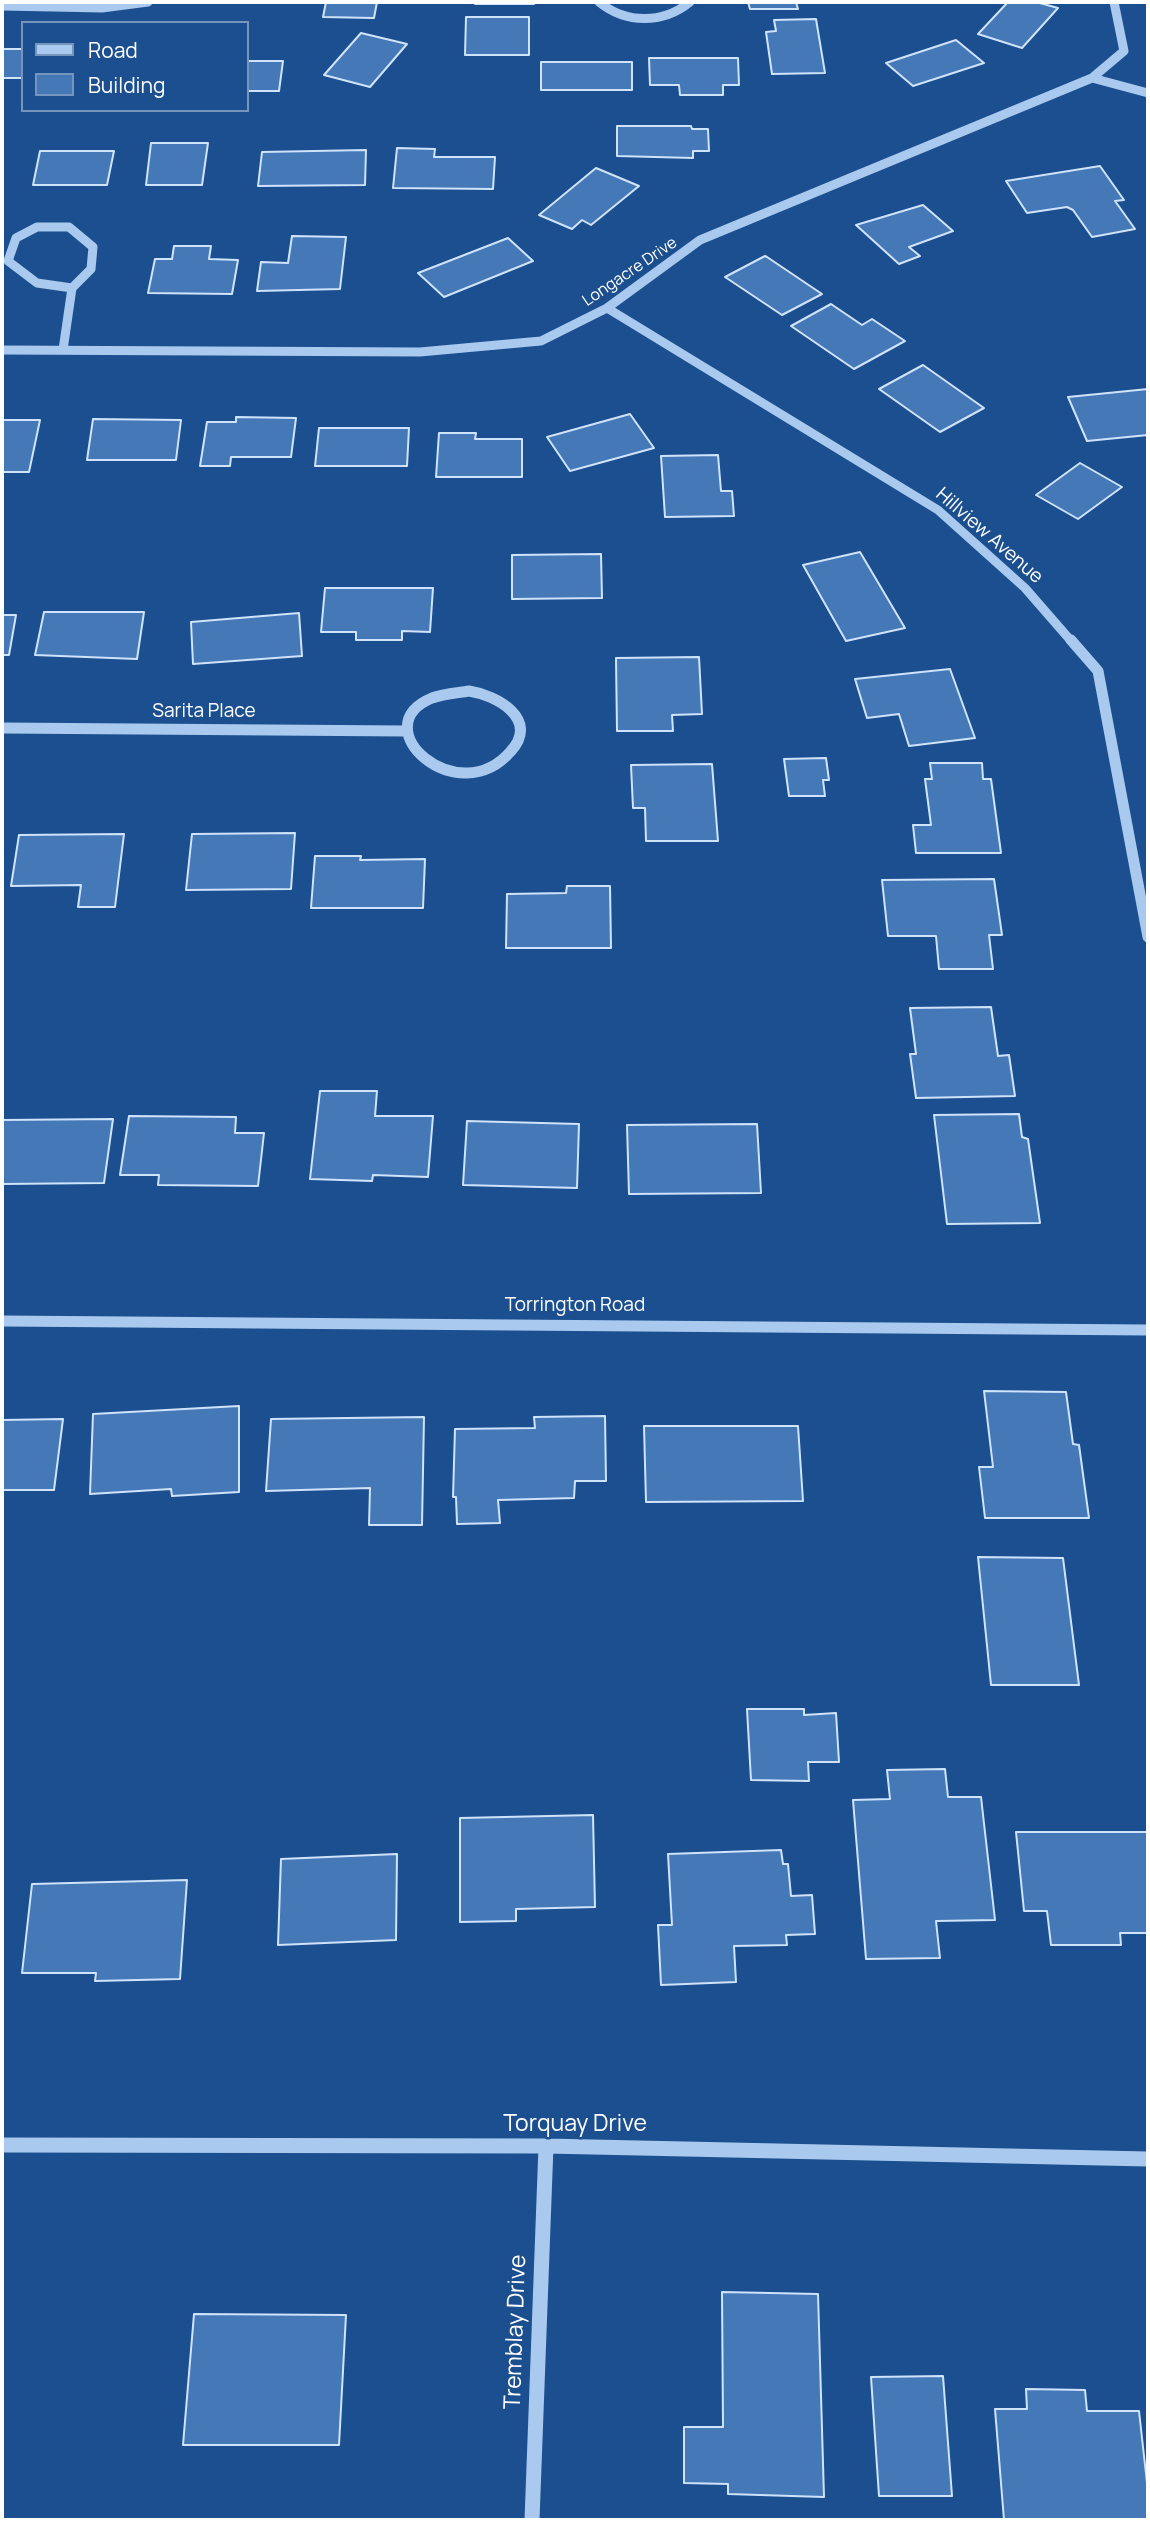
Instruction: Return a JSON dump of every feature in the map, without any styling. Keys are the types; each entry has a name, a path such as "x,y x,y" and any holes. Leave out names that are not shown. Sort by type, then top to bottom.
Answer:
{"street":[{"path":"2,6 102,8 148,2"},
{"path":"599,2 614,13 648,18 677,12 690,2"},
{"name":"Longacre Drive","path":"2,350 420,352 541,341 607,309 700,240 1091,78 1124,51 1114,2"},
{"path":"1091,78 1148,93"},
{"path":"62,350 72,288 91,269 93,247 69,227 37,227 16,238 8,261 24,278 47,287 72,288"},
{"name":"Hillview Avenue","path":"607,309 937,510 1025,588 1098,671 1148,937"},
{"path":"469,691 503,701 514,712 520,725 519,738 512,751 500,761 466,772 430,765 417,756 409,744 406,732 409,718 418,706 433,697 451,692 469,691"},
{"name":"Sarita Place","path":"2,728 406,732"},
{"name":"Torrington Road","path":"2,1321 1148,1330"},
{"name":"Torquay Drive","path":"2,2145 546,2146 1148,2159"},
{"name":"Tremblay Drive","path":"532,2520 546,2146"}],"building":[{"path":"326,2 377,2 374,18 323,17"},
{"path":"534,2 534,4 475,4"},
{"path":"748,2 796,2 798,9 750,9"},
{"path":"1008,2 1036,2 1058,8 1022,48 978,34"},
{"path":"466,17 529,17 529,55 465,55"},
{"path":"816,19 825,73 772,74 766,32 776,31 774,20"},
{"path":"361,33 407,44 370,87 324,75"},
{"path":"956,40 984,63 913,86 886,63"},
{"path":"3,49 21,49 21,78 2,78"},
{"path":"649,58 738,58 739,85 723,85 723,95 680,95 679,85 650,85"},
{"path":"248,61 283,61 279,91 248,91"},
{"path":"541,62 632,62 632,90 541,90"},
{"path":"617,126 691,126 692,129 708,129 709,151 693,151 693,158 617,156"},
{"path":"151,143 208,143 202,185 146,185"},
{"path":"397,148 435,149 434,157 495,157 493,189 393,188"},
{"path":"366,150 365,185 258,186 262,152"},
{"path":"40,151 114,151 107,185 33,185"},
{"path":"1100,166 1124,200 1115,201 1135,229 1092,237 1073,210 1067,207 1027,213 1006,181"},
{"path":"596,168 639,186 591,225 582,220 572,229 539,215"},
{"path":"923,205 953,231 909,247 920,256 899,264 856,225"},
{"path":"292,236 346,237 340,289 257,291 261,262 288,263"},
{"path":"508,238 533,261 444,297 418,273"},
{"path":"174,246 211,246 209,259 238,260 232,294 148,293 155,259 172,259"},
{"path":"765,256 822,294 782,315 725,277"},
{"path":"831,304 862,325 872,319 905,341 854,369 791,326"},
{"path":"923,365 984,408 940,432 879,389"},
{"path":"1148,389 1148,435 1087,441 1068,397"},
{"path":"630,414 654,448 570,471 547,437"},
{"path":"236,417 296,418 291,457 231,457 230,466 200,466 207,422 236,422"},
{"path":"93,419 181,420 176,460 87,460"},
{"path":"2,420 40,420 29,472 2,472"},
{"path":"319,428 409,428 407,466 315,466"},
{"path":"439,433 476,433 475,439 522,439 522,477 436,477"},
{"path":"718,455 721,491 732,491 734,516 665,517 661,456"},
{"path":"1080,463 1122,487 1078,519 1036,495"},
{"path":"860,552 905,628 846,641 803,565"},
{"path":"601,554 602,598 512,599 512,555"},
{"path":"325,588 433,588 430,632 402,631 402,640 356,640 356,632 321,632"},
{"path":"44,612 144,612 137,659 35,655"},
{"path":"299,613 302,656 193,664 191,622"},
{"path":"2,615 16,615 9,655 2,655"},
{"path":"699,657 702,714 672,715 673,731 617,731 616,658"},
{"path":"950,669 975,738 909,746 899,714 867,718 855,679"},
{"path":"826,758 829,780 823,780 825,796 789,796 784,759"},
{"path":"930,763 982,763 983,779 991,779 1001,853 916,853 913,825 931,825 925,779 932,779"},
{"path":"712,764 718,841 646,841 645,808 633,808 631,765"},
{"path":"295,833 291,889 186,890 192,834"},
{"path":"124,834 115,907 78,907 81,885 11,886 19,835"},
{"path":"315,856 361,856 360,860 425,859 423,908 311,908"},
{"path":"994,879 1002,935 989,935 993,969 939,969 936,936 888,936 882,880"},
{"path":"567,886 610,886 611,948 506,948 507,894 566,893"},
{"path":"991,1007 998,1056 1009,1055 1015,1096 916,1098 910,1054 916,1054 910,1008"},
{"path":"320,1091 377,1091 375,1116 433,1116 428,1177 373,1175 372,1181 310,1179"},
{"path":"1019,1114 1022,1137 1028,1139 1040,1223 947,1224 934,1115"},
{"path":"129,1116 236,1117 235,1133 264,1133 258,1186 158,1185 159,1175 120,1175"},
{"path":"113,1119 104,1183 2,1184 2,1120"},
{"path":"467,1121 579,1124 577,1188 463,1185"},
{"path":"757,1124 761,1193 629,1194 627,1125"},
{"path":"984,1391 1066,1392 1073,1444 1079,1445 1089,1518 985,1518 979,1467 993,1467"},
{"path":"239,1406 239,1492 172,1496 171,1489 90,1494 93,1414"},
{"path":"605,1416 606,1481 575,1481 574,1498 498,1500 500,1523 457,1524 456,1497 453,1497 455,1429 535,1428 534,1417"},
{"path":"424,1417 422,1525 369,1525 370,1488 266,1491 271,1419"},
{"path":"63,1419 54,1490 2,1490 2,1420"},
{"path":"644,1426 798,1426 803,1501 646,1502"},
{"path":"978,1557 1063,1558 1079,1685 991,1685"},
{"path":"747,1709 804,1709 804,1715 836,1713 839,1762 808,1762 809,1781 751,1780"},
{"path":"945,1769 948,1797 981,1797 995,1920 936,1921 940,1958 866,1959 853,1800 890,1799 887,1770"},
{"path":"593,1815 595,1907 516,1909 516,1921 460,1922 460,1818"},
{"path":"1016,1832 1148,1832 1148,1933 1120,1933 1121,1945 1051,1945 1047,1911 1024,1911"},
{"path":"781,1850 783,1864 788,1864 791,1896 812,1895 815,1934 786,1935 787,1945 734,1946 736,1982 661,1985 658,1925 672,1925 668,1854"},
{"path":"397,1854 396,1940 278,1945 281,1859"},
{"path":"187,1880 180,1979 95,1981 96,1973 22,1973 32,1884"},
{"path":"722,2292 818,2294 824,2497 728,2494 728,2484 684,2483 684,2427 723,2427"},
{"path":"194,2314 346,2315 339,2445 183,2445"},
{"path":"943,2376 952,2496 879,2496 871,2377"},
{"path":"1026,2389 1085,2390 1087,2411 1139,2411 1148,2492 1148,2520 1004,2520 995,2409 1027,2409"}]}
